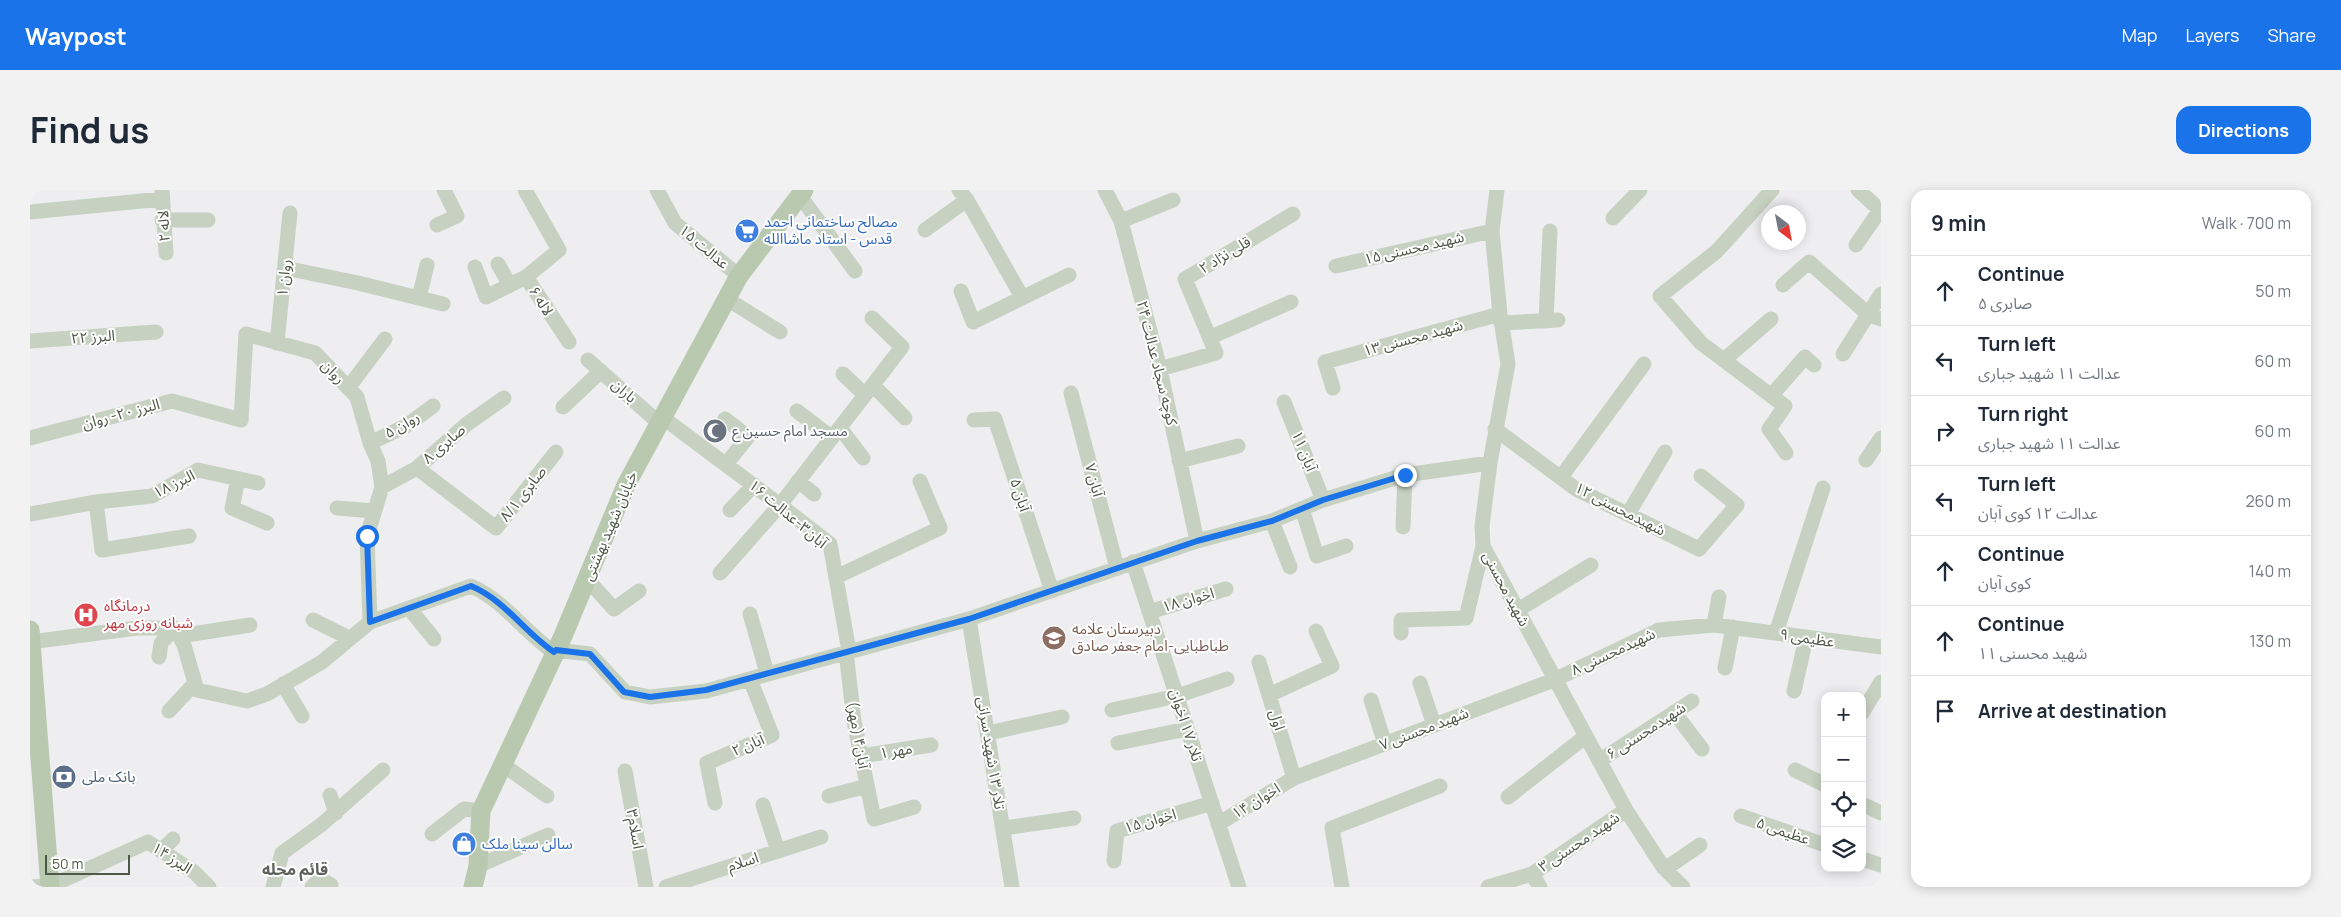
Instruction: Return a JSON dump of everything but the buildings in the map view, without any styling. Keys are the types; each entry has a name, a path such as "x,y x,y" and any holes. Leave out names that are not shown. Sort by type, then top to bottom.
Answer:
{"main road":[{"name":"خیابان شهید بهشتی","path":"473,887 478,866 481,811 555,651 626,485 739,276 802,193"},
{"path":"30,638 50,887"}],"street":[{"path":"437,226 457,216 444,190"},
{"name":"لاله ۶","path":"525,190 559,250 526,277 569,342"},
{"name":"عدالت ۱۵","path":"658,190 675,223 739,276"},
{"name":"کوچه سجاد عدالت ۲۴","path":"1105,190 1121,221 1160,369 1197,541"},
{"name":"شهید محسنی","path":"1497,190 1492,231 1501,319 1508,364 1490,463 1482,526 1483,546 1626,810 1665,870 1683,887"},
{"path":"1772,190 1717,251 1660,296 1701,343 1785,406 1769,429 1786,453"},
{"path":"1856,245 1880,210 1858,190"},
{"path":"1613,218 1637,191"},
{"path":"802,193 855,271"},
{"path":"30,212 162,195"},
{"name":"لاله ۲","path":"162,195 162,220 166,253"},
{"path":"924,230 963,195 1022,297"},
{"path":"1121,221 1173,200"},
{"name":"روان ۱","path":"277,343 290,212"},
{"name":"قلی نژاد ۲","path":"1211,337 1185,279 1293,214"},
{"path":"162,220 208,220"},
{"name":"شهید محسنی ۱۵","path":"1336,266 1492,231"},
{"name":"شهید محسنی ۱۳","path":"1333,388 1325,362 1501,319 1552,320 1550,231"},
{"path":"1783,285 1809,262 1874,316"},
{"path":"498,264 510,285"},
{"path":"419,298 427,265"},
{"path":"475,267 486,297 526,277"},
{"path":"285,268 443,304"},
{"path":"961,291 973,322 1069,275"},
{"path":"1843,354 1874,316 1881,294"},
{"path":"727,298 780,332"},
{"path":"1160,369 1216,353 1211,337 1291,302"},
{"path":"720,572 780,504 902,347 872,318"},
{"path":"1724,360 1771,319"},
{"name":"البرز ۲۲","path":"30,341 156,332"},
{"name":"روان","path":"241,420 246,334 315,353 357,397 370,443 378,461 382,487 367,536 370,622"},
{"path":"348,388 385,339"},
{"path":"1771,396 1805,357 1814,364"},
{"name":"باران","path":"588,360 661,420"},
{"path":"1560,477 1644,364"},
{"path":"563,407 601,371"},
{"path":"843,374 869,390 905,418"},
{"name":"آبان ۷","path":"1071,393 1117,568"},
{"name":"صابری ۸","path":"382,487 417,468 467,424 504,398"},
{"name":"البرز ۲۰- روان","path":"30,438 172,401 241,420"},
{"name":"آبان ۱۱","path":"1284,402 1323,500"},
{"name":"روان ۵","path":"370,443 406,426 433,406"},
{"path":"797,411 836,433 863,458"},
{"path":"725,419 748,437 726,464"},
{"name":"آبان ۵","path":"974,420 995,419 1052,591"},
{"name":"آبان۳-عدالت ۱۶","path":"661,420 726,464 830,544 848,651"},
{"name":"شهیدمحسنی ۱۲","path":"1495,429 1576,488 1699,548 1737,506 1701,476"},
{"path":"1866,460 1881,438"},
{"path":"1180,461 1238,446"},
{"name":"صابری ۸/۱","path":"417,468 496,528 556,452"},
{"path":"1628,514 1665,452"},
{"path":"175,628 184,645 197,690 247,701 267,694 322,662 370,622 471,586 485,592 503,605 538,641 555,651 590,654 624,692 650,697 706,690 969,619 1133,562 1197,541 1272,521 1323,500 1405,475 1490,463"},
{"name":"البرز ۱۸","path":"30,514 96,502 152,496 198,470 258,483"},
{"path":"1404,527 1405,475"},
{"path":"238,479 232,508 267,523"},
{"path":"798,481 814,494"},
{"path":"836,577 940,528 920,481"},
{"path":"730,510 754,485"},
{"path":"1776,633 1825,505 1823,488"},
{"path":"96,502 102,550 189,536"},
{"path":"337,508 374,511"},
{"path":"1302,509 1318,556 1346,546"},
{"path":"1272,521 1290,567"},
{"path":"1401,633 1401,620 1466,618 1483,546"},
{"name":"تلار ۱۷ اخوان","path":"1133,562 1238,887"},
{"path":"1518,610 1591,565"},
{"path":"587,579 614,609 639,591"},
{"name":"اخوان ۱۸","path":"1149,612 1226,590"},
{"path":"1714,624 1719,597"},
{"path":"408,608 434,639"},
{"path":"750,614 767,673"},
{"name":"تلار ۱۳ شهید سرانی","path":"969,619 1012,887"},
{"path":"313,620 349,638"},
{"name":"شهیدمحسنی ۸","path":"1554,680 1660,630 1714,624 1733,627"},
{"path":"30,638 137,628 175,628 186,635 250,626"},
{"path":"1725,668 1733,627"},
{"name":"عظیمی ۹","path":"1733,627 1881,647"},
{"path":"159,657 161,643 175,628"},
{"path":"1269,694 1332,666 1316,631"},
{"path":"1794,691 1806,638"},
{"name":"آبان۴ (مهر)","path":"848,651 854,721 874,819 914,807"},
{"name":"اول","path":"1259,662 1294,778"},
{"name":"آبان ۲","path":"715,803 707,763 772,735 750,679"},
{"path":"1112,710 1177,696 1227,679"},
{"name":"شهید محسنی ۷","path":"1294,778 1554,680"},
{"path":"1866,707 1881,682"},
{"path":"168,712 195,683"},
{"path":"283,684 302,716"},
{"path":"1420,684 1434,725"},
{"path":"1371,700 1386,744"},
{"name":"شهیدمحسنی ۶","path":"1599,761 1692,700"},
{"path":"1674,712 1702,749"},
{"path":"988,733 1062,717"},
{"path":"1118,744 1188,728"},
{"path":"1508,797 1586,736"},
{"name":"مهر ۱","path":"861,756 930,745"},
{"path":"502,764 547,796"},
{"path":"273,887 282,853 336,813 383,770"},
{"path":"1795,770 1821,783"},
{"name":"اسلام۳","path":"625,771 646,887"},
{"name":"اخوان ۱۴","path":"1218,824 1294,778"},
{"path":"829,796 867,786"},
{"path":"1342,887 1332,828 1440,786"},
{"path":"330,795 336,813"},
{"name":"اخوان ۱۵","path":"1114,861 1117,831 1212,803"},
{"path":"763,805 778,851"},
{"path":"1866,806 1881,813"},
{"path":"432,834 464,809 481,811"},
{"name":"شهید محسنی ۳","path":"1488,887 1536,881 1626,810"},
{"name":"عظیمی ۵","path":"1742,816 1821,845"},
{"path":"1004,828 1074,818"},
{"path":"478,866 548,835"},
{"name":"اسلام","path":"666,887 821,837"},
{"name":"البرز ۱۴","path":"50,887 147,838 161,851 194,872 208,887"},
{"path":"161,851 173,839"},
{"path":"1665,870 1700,845"},
{"path":"1866,860 1881,865"},
{"path":"312,887 320,878 331,885"},
{"path":"30,887 50,887"}],"place":[{"name":"مصالح ساختمانی احمد قدس - استاد ماشاالله","path":"747,231"},
{"name":"مسجد امام حسین ع","path":"715,431"},
{"name":"درمانگاه شبانه روزی مهر","path":"86,615"},
{"name":"دبیرستان علامه طباطبایی-امام جعفر صادق","path":"1054,638"},
{"name":"بانک ملی","path":"64,777"},
{"name":"سالن سینا ملک","path":"464,844"}],"district":[{"name":"قائم محله","path":"295,869"}],"route":[{"path":"367,536 370,622 471,586 485,592 503,605 538,641 554,652 556,650 590,654 624,692 650,697 706,690 969,619 1197,541 1272,521 1323,500 1405,475"}]}
